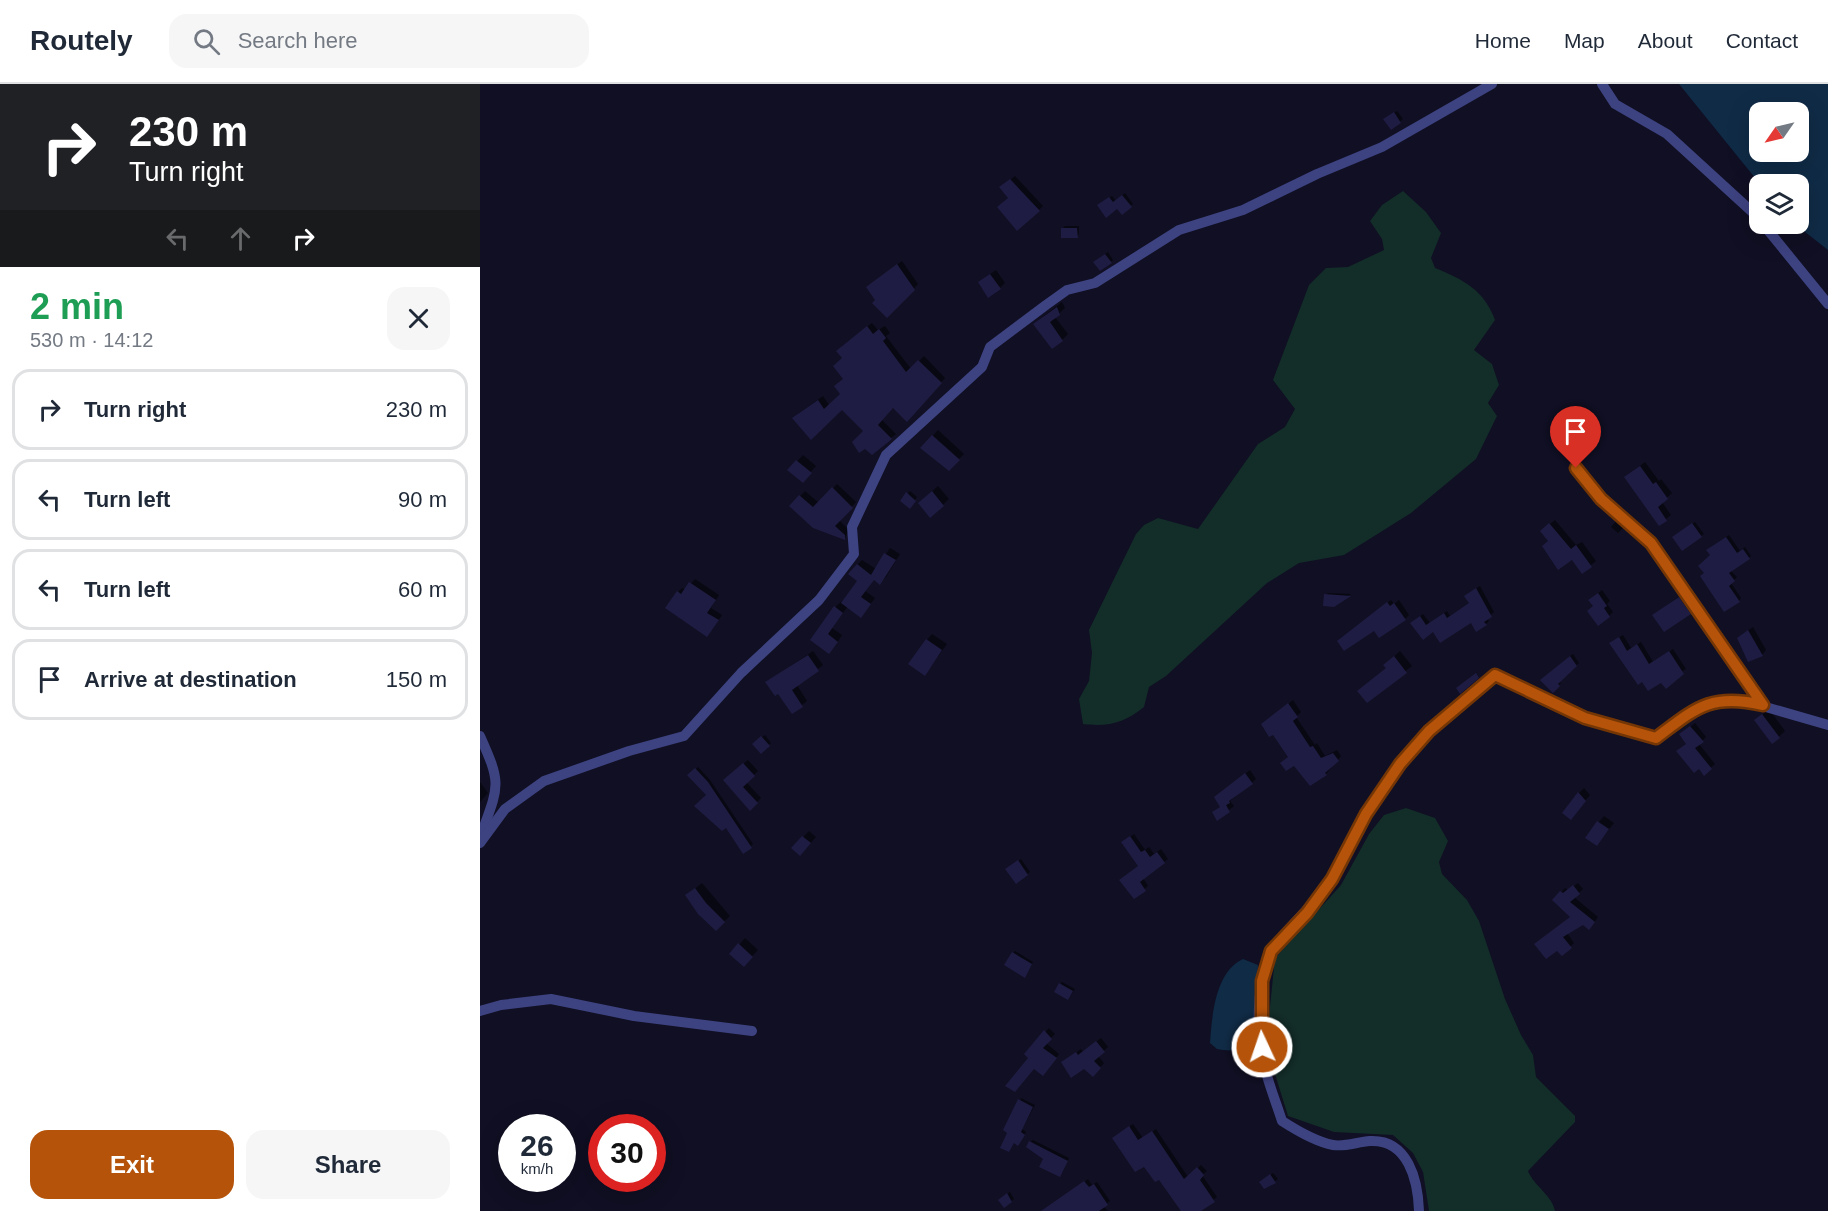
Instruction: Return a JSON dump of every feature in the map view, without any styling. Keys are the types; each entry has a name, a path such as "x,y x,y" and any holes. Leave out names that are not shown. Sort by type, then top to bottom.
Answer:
{"street":[{"path":"480,843 505,809 544,782 629,751 684,736 741,673 819,600 854,554 852,527 886,455 982,367 990,347 1067,290 1095,283 1179,230 1243,210 1317,174 1382,147 1492,84"},
{"path":"1602,84 1615,104 1667,134 1749,209"},
{"path":"1771,234 1828,304"},
{"path":"1576,468 1601,499 1651,543 1763,705"},
{"path":"1419,1211 1413,1172 1400,1151 1390,1143 1371,1141 1334,1145 1282,1121 1263,1064 1260,1030 1262,981 1271,951 1307,913 1332,879 1366,814 1400,764 1429,731 1495,675 1585,718 1656,738 1701,705 1738,699 1828,725"},
{"path":"480,736 495,769 497,790 480,838"},
{"path":"480,1011 501,1005 551,999 634,1016 752,1031"}],"green space":[{"path":"1403,191 1426,212 1441,233 1431,258 1435,268 1472,287 1485,301 1495,320 1474,350 1492,364 1499,385 1488,403 1497,416 1476,459 1411,513 1344,555 1299,563 1267,583 1166,676 1149,687 1144,707 1137,712 1116,723 1083,724 1079,699 1089,681 1092,653 1089,630 1136,534 1144,525 1158,518 1198,529 1258,444 1285,427 1295,409 1273,380 1309,285 1326,268 1348,267 1384,250 1382,239 1370,221 1382,205"},
{"path":"1406,808 1435,818 1448,841 1439,862 1442,874 1467,900 1479,921 1505,999 1533,1055 1536,1077 1575,1116 1575,1122 1528,1171 1550,1200 1555,1211 1429,1211 1423,1172 1413,1153 1393,1135 1334,1132 1288,1116 1266,1045 1275,958 1341,885 1369,834 1384,815"}],"water":[{"path":"1679,84 1828,84 1828,250 1808,234 1809,174 1752,174"},
{"path":"1243,959 1258,965 1254,1039 1247,1046 1238,1050 1217,1049 1210,1043 1217,996 1226,974"}],"building":[{"path":"1394,112 1401,123 1391,130 1383,119"},
{"path":"1010,179 1040,211 1017,231 997,207 1008,198 999,187"},
{"path":"1122,195 1132,207 1122,215 1117,209 1106,218 1097,205 1109,197 1113,202"},
{"path":"1061,228 1077,228 1078,238 1061,238"},
{"path":"1105,254 1112,263 1100,271 1093,262"},
{"path":"897,264 915,290 887,318 872,303 875,300 866,287"},
{"path":"990,274 1001,289 988,298 978,282"},
{"path":"1057,307 1060,315 1050,322 1063,341 1052,349 1033,324"},
{"path":"867,326 873,334 879,329 886,338 883,341 906,372 918,360 942,383 907,422 893,408 878,425 892,439 872,455 865,449 859,453 852,442 863,431 842,410 811,440 792,418 818,400 824,409 840,394 834,386 843,379 833,366 842,358 836,351"},
{"path":"932,435 960,460 949,471 920,448"},
{"path":"796,460 812,473 803,483 787,470"},
{"path":"1640,466 1653,484 1656,482 1668,499 1658,507 1667,521 1659,526 1624,477"},
{"path":"832,487 853,508 835,526 845,535 845,540 813,528 789,506 799,495 813,507"},
{"path":"932,491 944,506 930,518 918,503"},
{"path":"906,492 916,501 910,509 900,501"},
{"path":"1549,523 1571,549 1576,545 1592,567 1582,574 1572,560 1558,570 1542,546 1548,541 1540,531"},
{"path":"1692,523 1702,537 1682,551 1672,537"},
{"path":"1726,537 1737,553 1743,549 1750,559 1729,573 1735,581 1729,586 1740,602 1724,612 1700,576 1704,573 1698,566 1710,555 1706,550"},
{"path":"884,553 896,560 880,585 874,580 861,597 871,604 861,618 841,603 857,581 848,574 857,564 871,575"},
{"path":"689,582 716,600 707,613 719,620 707,637 665,608 677,591 681,594"},
{"path":"1476,588 1492,617 1484,622 1487,625 1476,632 1471,623 1440,643 1433,632 1423,640 1410,623 1420,616 1426,625 1444,613 1447,618 1469,603 1464,596"},
{"path":"1598,593 1607,606 1604,608 1610,617 1598,626 1587,611 1593,606 1588,600"},
{"path":"1324,594 1351,596 1334,607 1323,606"},
{"path":"1679,597 1691,614 1664,632 1652,615"},
{"path":"1387,602 1390,606 1394,603 1406,620 1379,638 1374,631 1344,651 1337,641"},
{"path":"834,606 843,613 828,634 838,642 829,654 810,640"},
{"path":"1748,630 1763,656 1748,662 1737,638"},
{"path":"1619,637 1627,651 1637,644 1649,664 1669,651 1684,674 1666,689 1661,683 1648,691 1642,682 1638,685 1609,643"},
{"path":"926,639 942,650 925,676 908,664"},
{"path":"808,655 819,671 792,690 803,707 792,714 778,694 775,696 765,682"},
{"path":"1394,656 1407,673 1367,703 1357,691 1386,668 1383,665"},
{"path":"1570,656 1577,666 1558,684 1560,686 1553,693 1540,680"},
{"path":"1476,673 1479,678 1460,694 1456,688"},
{"path":"1288,703 1298,717 1293,721 1310,747 1313,746 1321,758 1333,753 1339,761 1325,773 1327,775 1310,786 1294,766 1286,771 1280,763 1288,757 1273,735 1269,737 1261,724"},
{"path":"1762,714 1780,738 1772,744 1754,720"},
{"path":"1690,726 1704,742 1695,748 1712,769 1704,776 1699,769 1694,773 1676,751 1686,744 1679,734"},
{"path":"761,736 770,746 761,754 752,744"},
{"path":"743,763 755,776 743,787 758,803 750,811 723,780"},
{"path":"695,768 708,782 752,848 743,854 726,828 722,831 694,806 706,795 687,775"},
{"path":"1245,773 1253,784 1229,801 1230,803 1226,805 1230,812 1217,821 1212,812 1220,807 1214,797"},
{"path":"1578,792 1586,801 1571,820 1562,813"},
{"path":"1597,821 1609,829 1597,846 1585,838"},
{"path":"802,836 811,843 800,856 791,848"},
{"path":"1130,836 1141,852 1145,850 1150,857 1157,852 1165,863 1140,882 1146,891 1134,899 1119,880 1138,866 1121,842"},
{"path":"1018,860 1028,875 1016,884 1005,869"},
{"path":"1573,885 1580,894 1570,902 1595,922 1589,930 1583,925 1563,937 1572,948 1562,956 1557,951 1546,959 1534,944 1570,917 1552,900 1560,891 1563,893"},
{"path":"695,888 725,922 716,931 698,914 685,895"},
{"path":"738,943 753,957 744,967 729,954"},
{"path":"1012,952 1032,964 1025,978 1004,965"},
{"path":"1059,983 1073,991 1068,1000 1054,992"},
{"path":"1044,1030 1052,1039 1043,1048 1057,1058 1043,1076 1034,1069 1015,1092 1005,1086 1028,1058 1024,1054"},
{"path":"1096,1041 1105,1052 1094,1061 1101,1068 1093,1077 1084,1069 1071,1078 1061,1062 1076,1052 1078,1055"},
{"path":"1018,1099 1033,1107 1021,1132 1025,1135 1018,1146 1014,1143 1009,1152 1000,1148 1007,1133 1003,1130"},
{"path":"1129,1126 1138,1140 1152,1131 1184,1179 1197,1167 1204,1175 1200,1180 1215,1202 1201,1211 1181,1211 1159,1180 1155,1182 1144,1167 1135,1172 1112,1138"},
{"path":"1029,1141 1068,1161 1060,1177 1039,1167 1043,1159 1026,1147"},
{"path":"1270,1174 1276,1183 1264,1189 1259,1182"},
{"path":"1084,1181 1089,1187 1094,1184 1108,1205 1099,1211 1041,1211"},
{"path":"1007,1193 1012,1202 1004,1208 998,1200"}],"route":[{"path":"1262,1047 1260,999 1262,981 1271,951 1307,913 1332,879 1366,814 1400,764 1429,731 1495,675 1585,718 1656,738 1701,705 1738,699 1763,705 1682,584 1651,543 1601,499 1576,468"}]}
